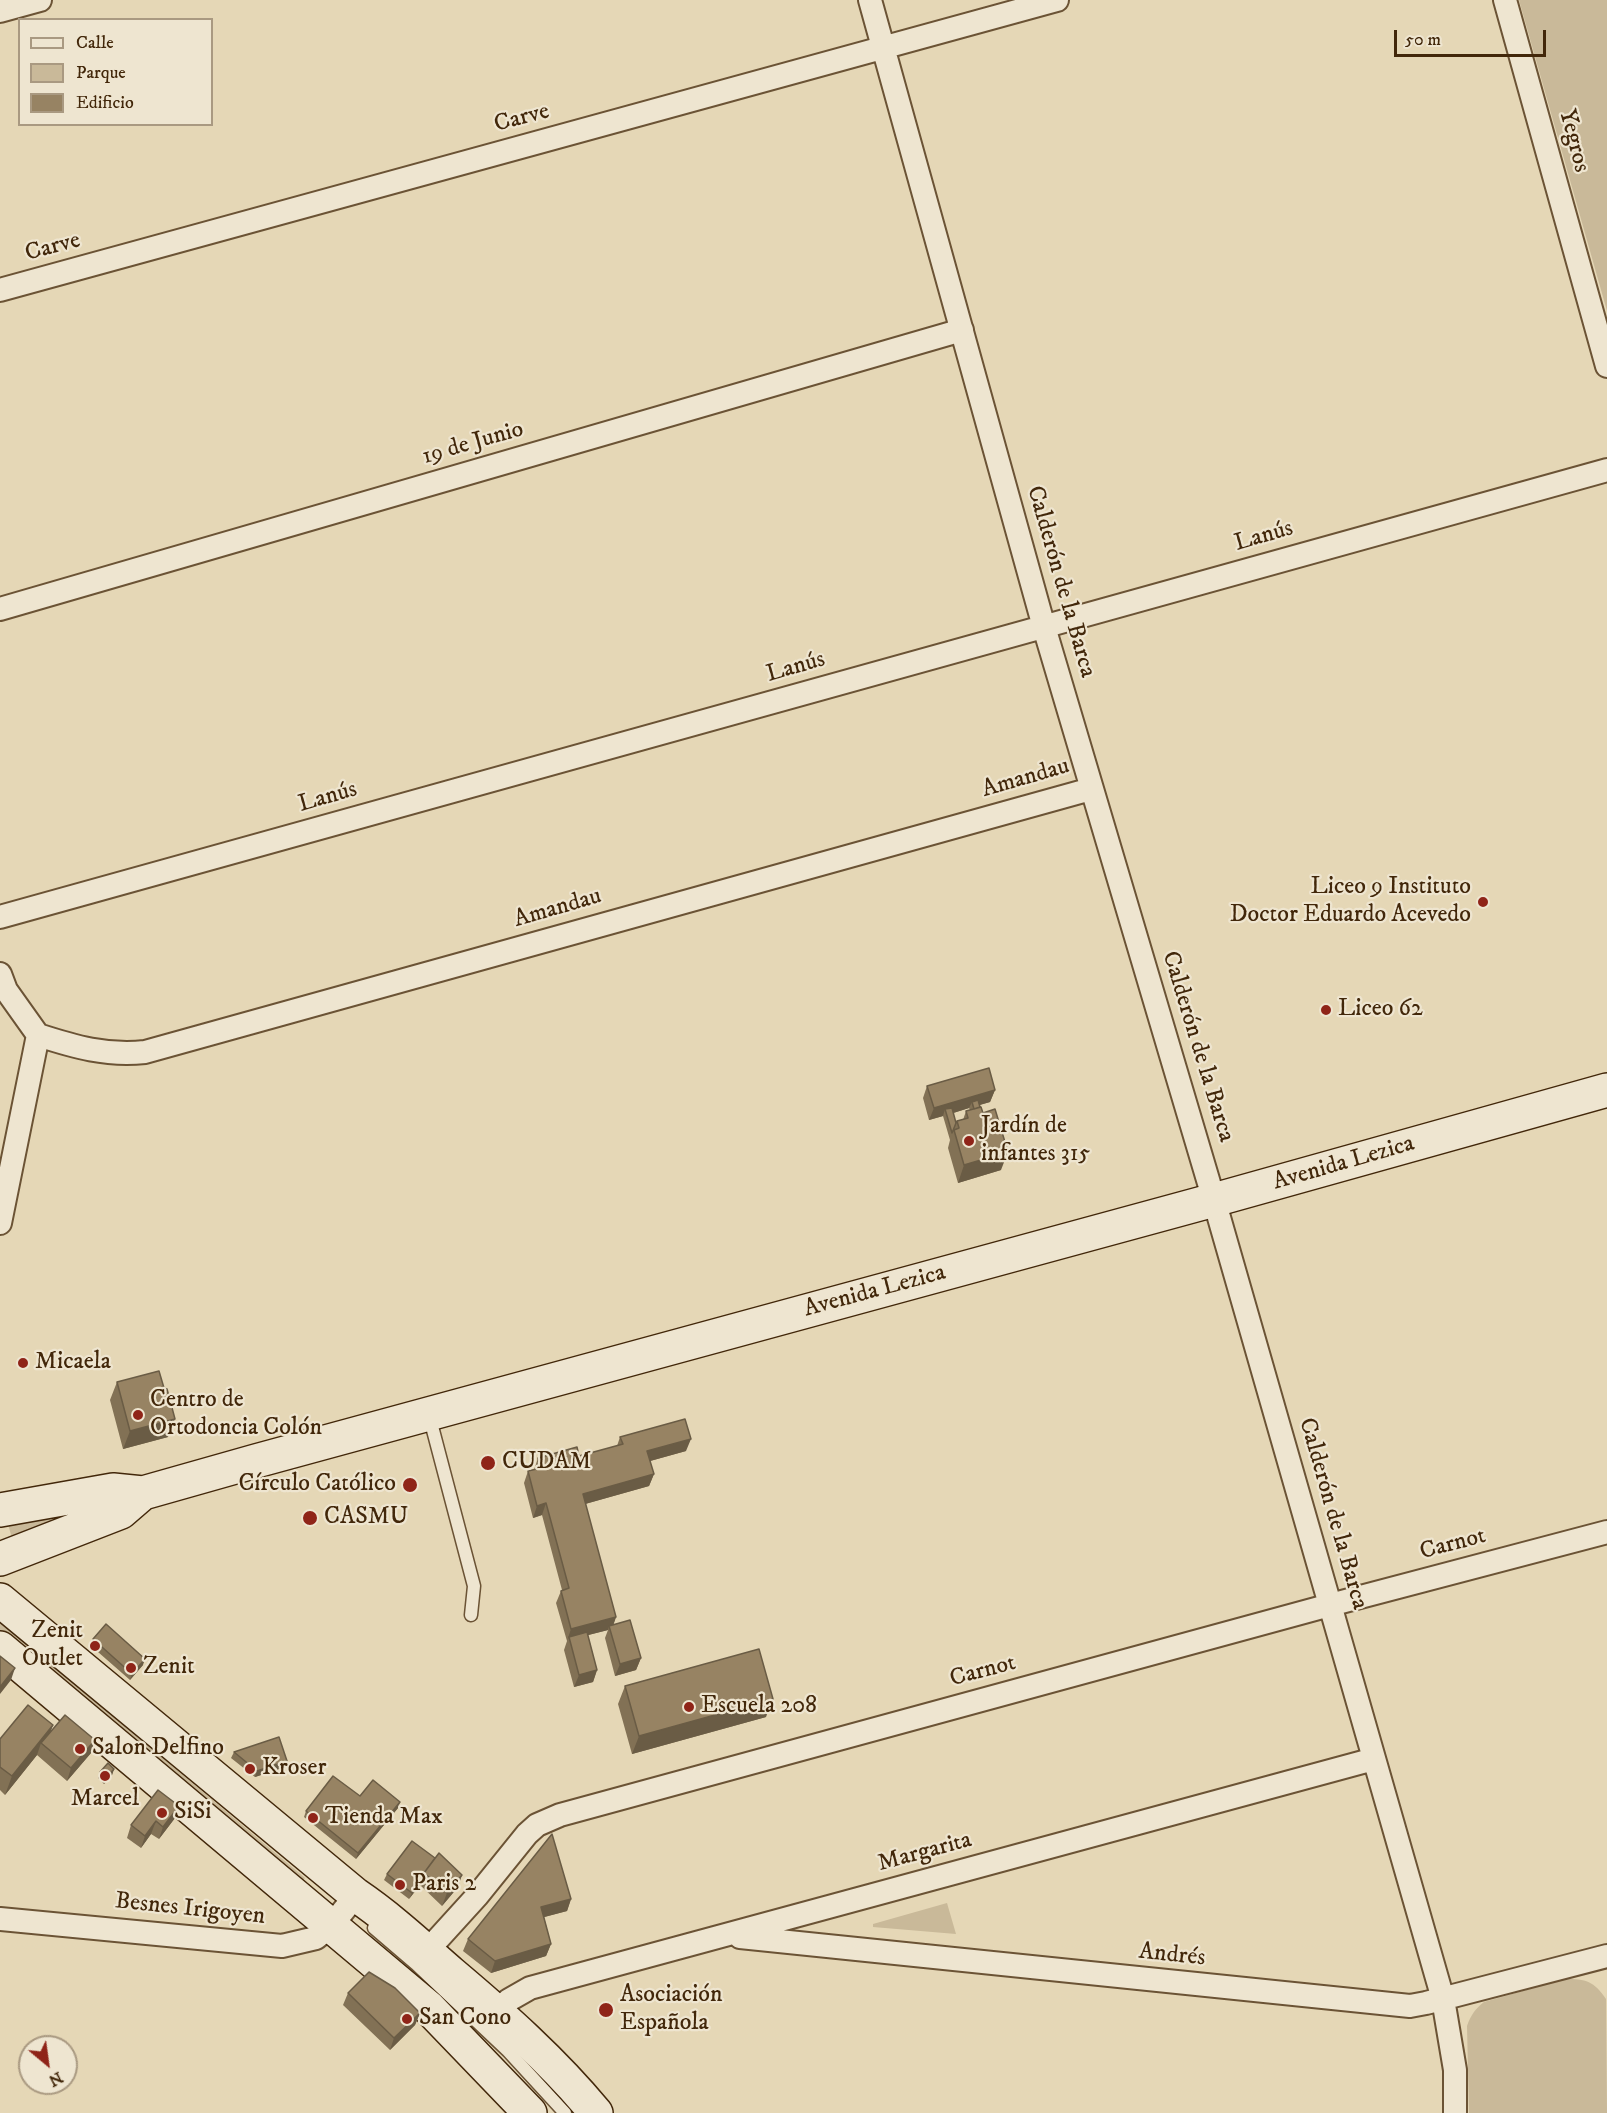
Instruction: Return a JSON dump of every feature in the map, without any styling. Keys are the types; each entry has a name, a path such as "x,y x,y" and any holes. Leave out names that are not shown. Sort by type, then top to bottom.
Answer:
{"street":[{"path":"0,11 40,0"},
{"name":"Calderón de la Barca","path":"870,0 1044,627 1214,1200 1443,1999 1455,2070 1455,2113"},
{"name":"Carve","path":"0,290 1057,0"},
{"name":"Yegros","path":"1505,0 1607,366"},
{"name":"19 de Junio","path":"0,609 962,330"},
{"name":"Lanús","path":"0,917 1607,470"},
{"name":"Amandau","path":"38,1035 69,1046 96,1051 122,1054 145,1052 1091,789"},
{"path":"0,974 6,990 38,1035 0,1223"},
{"name":"Avenida Lezica","path":"0,1510 114,1490 143,1494 1607,1090"},
{"name":"Avenida Lezica","path":"0,1559 121,1512 143,1494"},
{"name":"Carnot","path":"427,1952 477,1896 527,1834 544,1821 1330,1605 1607,1532"},
{"path":"0,1600 356,1895 382,1913 496,2011 596,2113"},
{"path":"0,1648 429,2008 530,2113"},
{"name":"Margarita","path":"496,2011 508,2000 530,1988 1374,1759"},
{"name":"Besnes Irigoyen","path":"0,1919 282,1946 316,1938 331,1926 356,1895"},
{"name":"Andrés","path":"727,1935 1410,2006 1607,1956"}],"lane":[{"path":"428,1414 474,1586 471,1616"},
{"path":"356,1895 373,1927 508,2051 565,2113"}],"green space":[{"path":"1519,0 1607,0 1607,311"},
{"path":"90,1506 12,1538 7,1521"},
{"path":"0,1621 305,1878 298,1886 0,1632"},
{"path":"947,1903 956,1934 873,1927 873,1924"},
{"path":"1565,1979 1589,1982 1606,1999 1607,2113 1469,2113 1467,2026 1474,2012 1484,2002"}],"building":[{"path":"989,1068 995,1090 934,1108 927,1086"},
{"path":"978,1100 980,1107 974,1109 972,1102"},
{"path":"981,1107 983,1113 995,1109 1008,1152 964,1165 954,1130 959,1128 957,1121 968,1118 966,1111"},
{"path":"952,1108 956,1123 952,1133 945,1109"},
{"path":"159,1371 164,1388 167,1389 175,1419 130,1431 117,1382"},
{"path":"685,1419 691,1439 647,1451 654,1474 583,1494 616,1617 571,1629 561,1591 569,1588 546,1503 537,1506 528,1471 541,1468 538,1458 577,1447 579,1456 623,1444 620,1437"},
{"path":"630,1620 641,1658 620,1664 609,1626"},
{"path":"106,1624 145,1659 132,1674 93,1639"},
{"path":"587,1632 597,1670 579,1675 569,1637"},
{"path":"759,1649 773,1699 639,1736 625,1686"},
{"path":"0,1656 15,1668 0,1687"},
{"path":"28,1705 53,1725 12,1776 0,1767 0,1739"},
{"path":"65,1715 95,1740 71,1768 41,1743"},
{"path":"279,1737 287,1761 257,1771 234,1752"},
{"path":"108,1763 114,1769 106,1778 100,1772"},
{"path":"333,1776 360,1796 373,1780 400,1802 358,1853 306,1811"},
{"path":"158,1790 179,1806 163,1827 156,1821 145,1836 131,1825"},
{"path":"552,1834 571,1899 541,1907 551,1944 495,1961 468,1939"},
{"path":"412,1841 435,1858 412,1893 387,1874"},
{"path":"439,1853 462,1875 447,1893 424,1873"},
{"path":"369,1972 395,1988 420,2013 394,2038 348,1993"}],"place":[{"name":"Liceo 9 Instituto Doctor Eduardo Acevedo","path":"1483,902"},
{"name":"Liceo 62","path":"1326,1010"},
{"name":"Jardín de infantes 315","path":"969,1141"},
{"name":"Micaela","path":"23,1363"},
{"name":"Centro de Ortodoncia Colón","path":"138,1415"},
{"name":"CUDAM","path":"488,1463"},
{"name":"Círculo Católico","path":"410,1485"},
{"name":"CASMU","path":"310,1518"},
{"name":"Zenit Outlet","path":"95,1646"},
{"name":"Zenit","path":"131,1668"},
{"name":"Escuela 208","path":"689,1707"},
{"name":"Salon Delfino","path":"80,1749"},
{"name":"Kroser","path":"250,1769"},
{"name":"Marcel","path":"105,1776"},
{"name":"SiSi","path":"162,1813"},
{"name":"Tienda Max","path":"313,1818"},
{"name":"Paris 2","path":"400,1885"},
{"name":"Asociación Española","path":"606,2010"},
{"name":"San Cono","path":"407,2019"}]}
